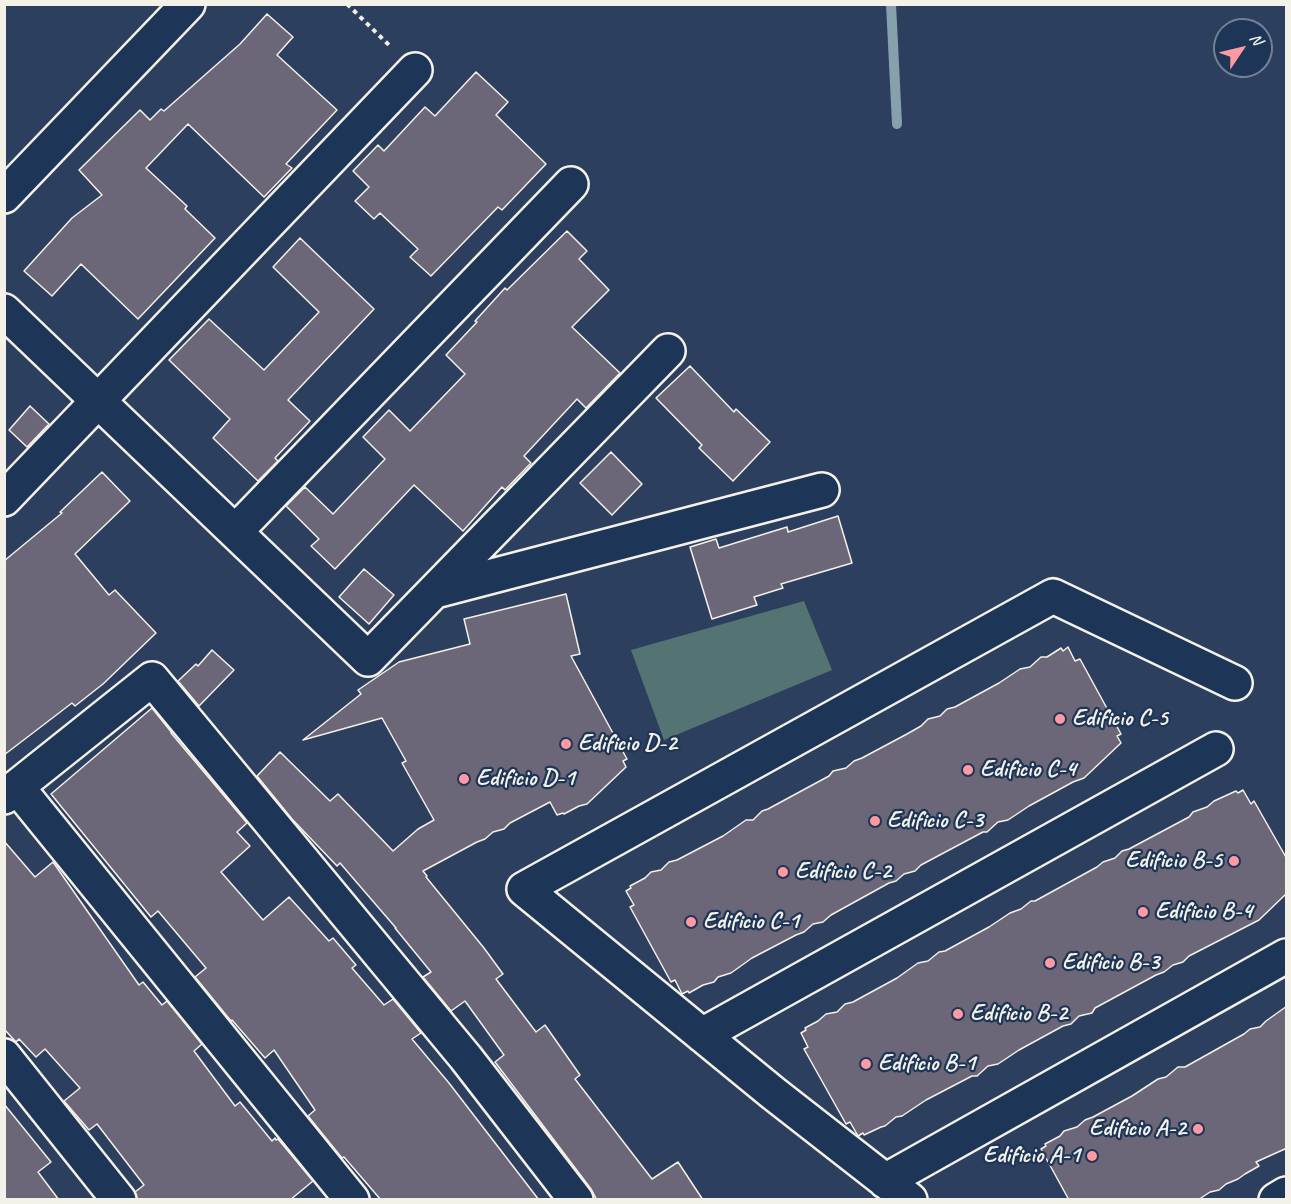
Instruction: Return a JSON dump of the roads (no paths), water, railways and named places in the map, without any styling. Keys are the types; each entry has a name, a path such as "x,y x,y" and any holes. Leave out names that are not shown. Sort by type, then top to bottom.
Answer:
{"street":[{"path":"4,196 188,4"},
{"path":"6,507 98,400 415,70"},
{"path":"235,532 571,184"},
{"path":"4,310 368,659 668,351"},
{"path":"435,591 822,490"},
{"path":"1235,683 1053,596 524,889 773,1093 897,1190 1287,956"},
{"path":"352,1200 11,792 152,679 465,1058 576,1200"},
{"path":"702,1035 1216,749"},
{"path":"4,1056 119,1200"},
{"path":"1276,1200 1287,1194"}],"waterway":[{"path":"891,4 897,124"}],"place":[{"name":"Edificio C-5","path":"1060,719"},
{"name":"Edificio D-2","path":"566,744"},
{"name":"Edificio C-4","path":"968,770"},
{"name":"Edificio D-1","path":"464,779"},
{"name":"Edificio C-3","path":"875,821"},
{"name":"Edificio B-5","path":"1234,861"},
{"name":"Edificio C-2","path":"783,872"},
{"name":"Edificio B-4","path":"1143,912"},
{"name":"Edificio C-1","path":"691,922"},
{"name":"Edificio B-3","path":"1050,963"},
{"name":"Edificio B-2","path":"958,1014"},
{"name":"Edificio B-1","path":"866,1064"},
{"name":"Edificio A-2","path":"1198,1129"},
{"name":"Edificio A-1","path":"1092,1156"}]}
